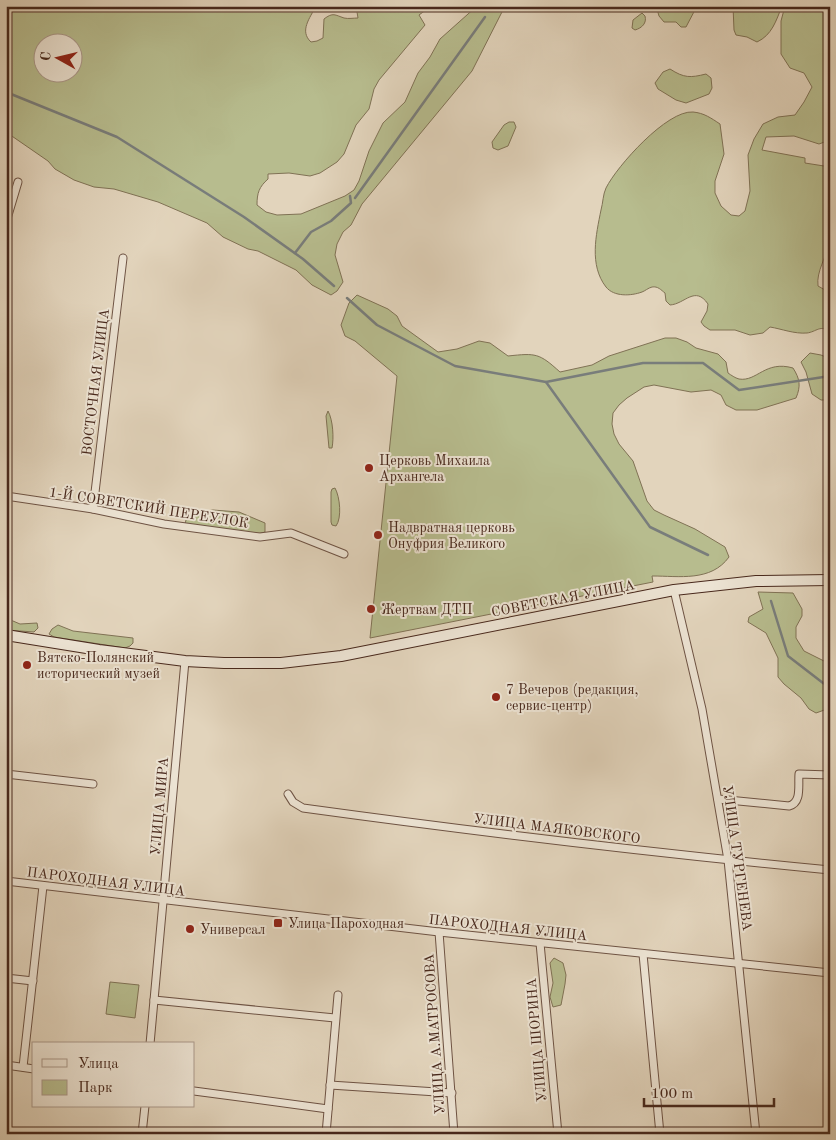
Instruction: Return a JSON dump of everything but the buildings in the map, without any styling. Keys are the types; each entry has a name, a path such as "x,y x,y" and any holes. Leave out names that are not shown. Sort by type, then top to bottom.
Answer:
{"street":[{"path":"6,222 18,182"},
{"name":"ВОСТОЧНАЯ УЛИЦА","path":"93,509 123,258"},
{"name":"1-Й СОВЕТСКИЙ ПЕРЕУЛОК","path":"6,496 93,509 164,524 260,538 291,533 344,554"},
{"name":"СОВЕТСКАЯ УЛИЦА","path":"6,634 98,650 185,661 281,663 332,658 674,590 756,581 830,580"},
{"name":"УЛИЦА ТУРГЕНЕВА","path":"674,590 702,709 728,860 756,1134"},
{"name":"УЛИЦА МИРА","path":"150,1042 185,661"},
{"path":"6,774 93,784"},
{"path":"718,799 794,805 798,800 798,774 830,775"},
{"name":"УЛИЦА МАЯКОВСКОГО","path":"288,794 293,802 303,808 465,830 830,870"},
{"name":"ПАРОХОДНАЯ УЛИЦА","path":"6,880 43,886 440,932 830,973"},
{"path":"23,1067 43,886"},
{"name":"УЛИЦА А.МАТРОСОВА","path":"440,932 454,1134"},
{"name":"УЛИЦА ШОРИНА","path":"540,943 558,1134"},
{"path":"643,954 660,1134"},
{"path":"6,978 32,981"},
{"path":"326,1134 338,995"},
{"path":"154,1000 336,1018"},
{"path":"6,1065 32,1068"},
{"path":"330,1085 452,1094"},
{"path":"195,1091 328,1109"},
{"path":"142,1134 145,1108"}],"green space":[{"path":"6,6 316,6 306,29 311,42 323,38 324,19 330,15 358,18 356,6 431,6 419,15 425,25 379,80 374,89 369,109 356,125 344,154 337,162 320,173 310,176 289,173 268,174 268,179 259,190 257,205 266,212 277,215 301,214 345,196 354,190 369,151 383,123 405,102 418,73 440,39 477,6 505,6 472,71 362,204 351,225 343,232 337,244 335,255 343,282 337,291 331,295 312,285 296,270 258,251 248,249 223,237 207,223 158,202 114,189 94,187 74,180 55,169 48,161 6,132"},
{"path":"658,6 697,6 686,27 681,27 676,22 664,22 659,16"},
{"path":"733,6 782,6 770,31 757,42 747,37 736,35"},
{"path":"785,6 830,6 830,140 819,144 794,136 766,137 762,150 805,158 805,163 824,166 830,174 830,233 828,247 820,269 818,286 825,290 830,289 830,332 821,329 807,333 797,333 770,327 763,333 750,335 735,330 710,330 701,322 707,311 708,304 699,296 690,297 670,305 666,301 665,293 656,287 628,295 613,293 606,287 597,269 595,250 605,190 612,178 644,141 670,120 682,114 693,112 704,115 720,124 724,154 715,181 715,193 721,206 731,215 739,216 745,211 750,191 748,155 754,139 763,124 778,117 795,115 812,87 804,73 790,68 781,54 781,21"},
{"path":"642,13 645,16 645,23 642,27 635,30 632,28 633,20"},
{"path":"670,69 687,76 706,74 711,78 712,88 709,94 686,103 676,100 658,89 655,83 663,72"},
{"path":"514,122 516,127 508,146 498,150 493,148 492,142 504,125"},
{"path":"357,295 388,309 397,316 402,326 438,352 457,349 479,341 490,343 508,356 537,356 547,361 560,372 592,365 609,356 665,338 676,338 696,348 718,354 726,362 728,373 739,379 751,377 775,367 793,368 799,383 796,398 757,410 736,410 726,405 721,395 711,390 691,392 654,385 644,387 627,398 613,413 612,424 614,434 619,444 633,461 647,501 654,510 695,529 725,547 729,557 722,565 704,574 683,577 652,576 653,582 370,638 397,376 355,341 345,336 341,325 349,303"},
{"path":"810,353 830,359 830,400 821,400 812,394 801,362"},
{"path":"328,411 333,429 332,448 329,448 326,416"},
{"path":"335,488 340,507 336,526 332,525 331,522 331,492"},
{"path":"213,510 239,512 265,523 265,532 258,534 185,524 186,520 194,513"},
{"path":"758,592 793,593 802,609 802,616 796,627 796,638 804,651 830,664 830,708 816,713 809,709 801,698 778,677 778,658 766,633 748,622 749,617 763,609"},
{"path":"6,618 20,624 37,623 38,628 34,632 6,630"},
{"path":"58,625 73,631 133,638 133,643 125,648 54,637 49,634"},
{"path":"554,958 563,963 566,975 561,1005 553,1007 550,997 553,983 550,963"},
{"path":"110,982 139,985 135,1018 106,1014"}],"waterway":[{"path":"355,198 485,17"},
{"path":"6,92 117,137 244,217 303,259 334,286"},
{"path":"295,253 311,232 331,221 351,203 350,196"},
{"path":"347,298 377,325 455,366 546,382 643,363 703,363 739,390 830,376"},
{"path":"546,382 650,527 708,555"},
{"path":"771,601 788,656 823,683 830,686"}],"place":[{"name":"Церковь Михаила Архангела","path":"369,468"},
{"name":"Надвратная церковь Онуфрия Великого","path":"378,535"},
{"name":"Жертвам ДТП","path":"371,609"},
{"name":"Вятско-Полянский исторический музей","path":"27,665"},
{"name":"7 Вечеров (редакция, сервис-центр)","path":"496,697"},
{"name":"Улица Пароходная","path":"278,923"},
{"name":"Универсал","path":"190,929"}]}
